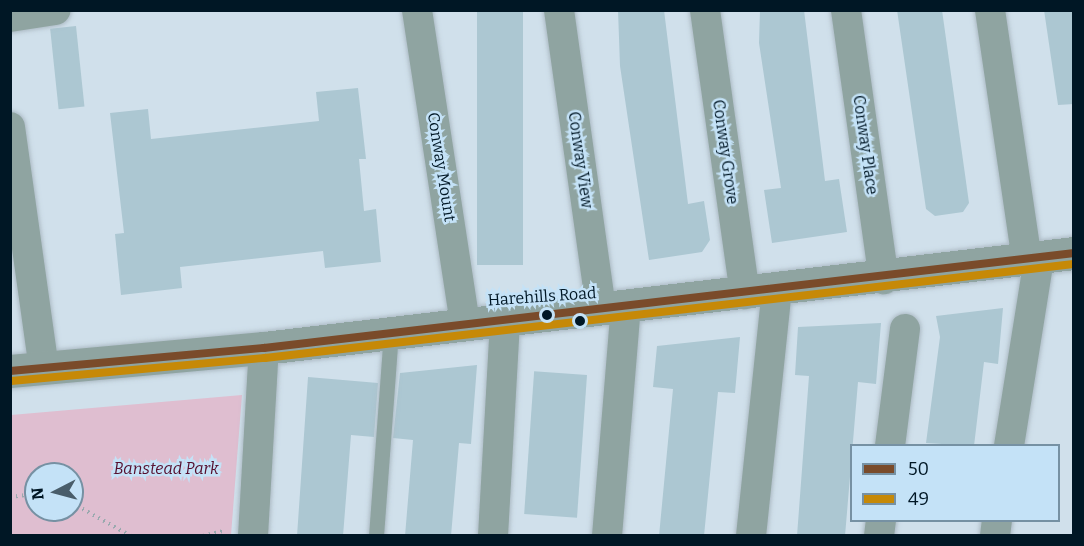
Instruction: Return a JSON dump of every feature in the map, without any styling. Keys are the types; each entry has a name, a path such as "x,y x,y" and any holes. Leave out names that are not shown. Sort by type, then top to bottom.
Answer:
{"street":[{"path":"10,17 55,10"},
{"name":"Conway Mount","path":"417,10 464,313"},
{"name":"Conway View","path":"560,10 608,303 607,536"},
{"name":"Conway Grove","path":"705,10 744,286"},
{"name":"Conway Place","path":"846,10 883,270"},
{"path":"990,10 1018,200 1030,254 1009,444"},
{"path":"10,127 32,358"},
{"name":"Harehills Road","path":"1030,254 1074,237"},
{"name":"Harehills Road","path":"32,358 264,348 391,333 464,313 505,319 744,286 1030,254 1074,253"},
{"name":"Harehills Road","path":"744,286 777,290 883,270"},
{"path":"751,536 777,290"},
{"name":"Harehills Road","path":"10,372 32,358 464,313 608,303"},
{"path":"493,536 505,319"},
{"path":"890,444 905,329"},
{"path":"254,536 264,348"}],"lane":[{"path":"376,536 391,333"}],"path":[{"path":"84,510 131,536"}],"green space":[{"name":"Banstead Park","path":"242,395 231,535 11,535 11,415"}],"building":[{"path":"477,10 523,10 523,265 477,265"},
{"path":"618,10 664,10 688,204 704,201 710,240 702,252 649,260 620,66"},
{"path":"760,10 804,10 825,181 839,179 847,232 772,243 764,190 781,188 759,43"},
{"path":"897,10 942,10 969,203 963,212 935,216 926,209"},
{"path":"1044,10 1074,10 1074,104 1058,105"},
{"path":"76,26 84,107 59,109 50,29"},
{"path":"358,88 366,159 359,159 364,211 376,209 381,262 325,268 323,251 180,267 182,288 121,295 115,234 124,233 110,113 148,109 151,139 319,121 316,92"},
{"path":"1003,308 998,364 984,362 974,444 926,443 940,337 936,316"},
{"path":"881,323 876,384 858,382 853,444 850,444 845,536 797,536 809,376 795,375 798,327"},
{"path":"740,337 735,393 718,392 704,536 659,536 673,389 653,387 657,346"},
{"path":"477,365 471,444 459,443 451,536 405,536 413,440 393,438 400,373"},
{"path":"534,371 587,375 577,518 524,514"},
{"path":"308,377 378,383 374,437 351,435 343,536 297,536"}],"transit line":[{"name":"50","path":"10,371 264,348 1074,253"},
{"name":"49","path":"11,381 265,358 1074,264"}]}
